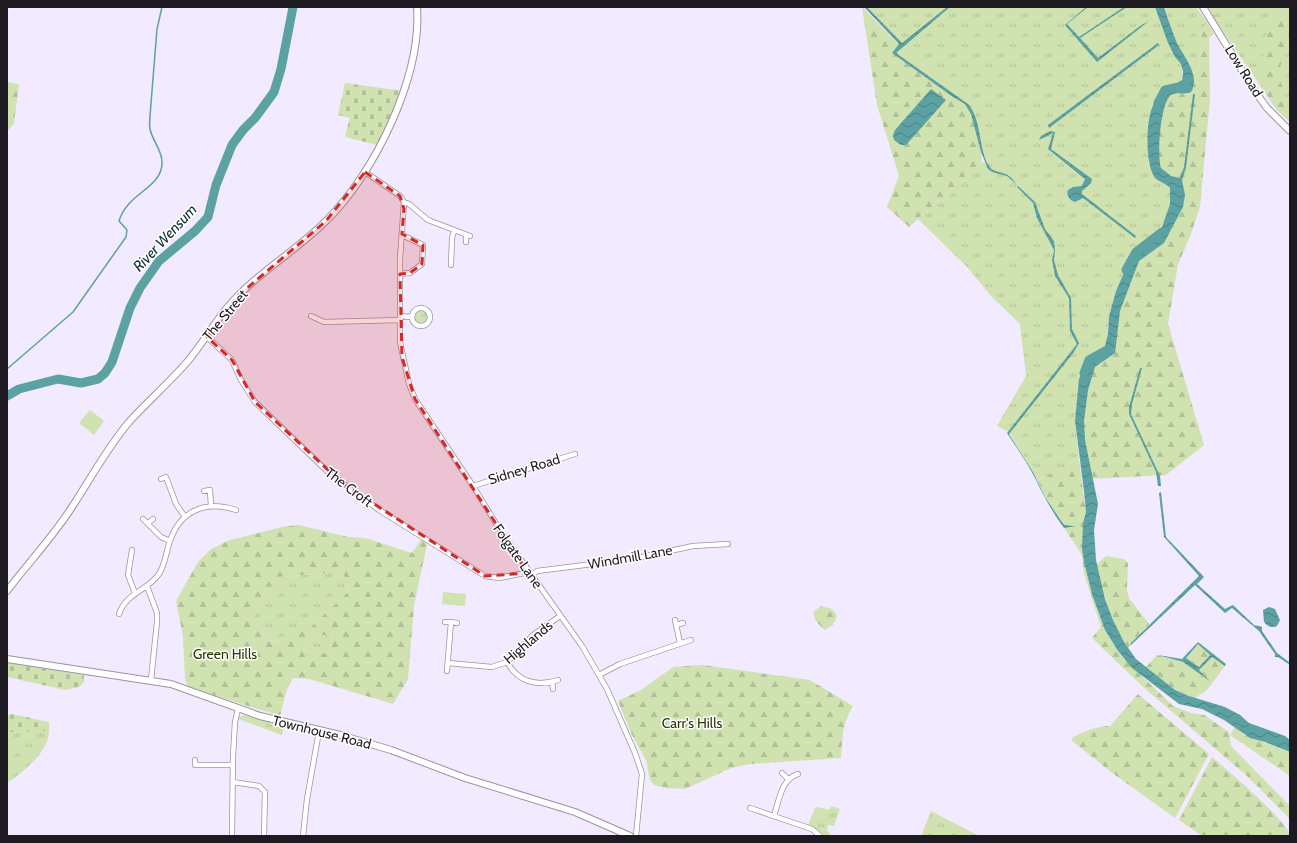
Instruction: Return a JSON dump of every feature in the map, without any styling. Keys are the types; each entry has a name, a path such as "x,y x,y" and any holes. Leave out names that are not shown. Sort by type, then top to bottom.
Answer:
{"street":[{"name":"The Street","path":"7,592 72,507 99,462 128,425 188,361 239,294 326,221 348,196 365,172 397,113 406,89 418,35 417,7"},
{"name":"Low Road","path":"1203,7 1254,90 1267,108 1290,131"},
{"path":"365,172 400,196 404,202 409,204 428,220 468,235 466,242"},
{"name":"Folgate Lane","path":"404,202 400,274 402,357 415,399 473,486 500,530 531,573 599,675 613,700 641,768 642,784 636,836"},
{"path":"451,265 452,238 454,231"},
{"path":"400,274 410,273 422,264 423,245 402,235"},
{"path":"421,307 428,311 430,315 427,323 423,326 415,324 411,317 413,311 421,307"},
{"path":"315,317 324,322 411,317"},
{"name":"The Croft","path":"207,337 232,360 246,389 270,417 327,471 380,510 485,576 499,578 531,573"},
{"name":"Sidney Road","path":"473,486 576,454"},
{"path":"166,477 176,504 185,517"},
{"path":"210,490 211,506"},
{"path":"204,491 216,490"},
{"path":"119,614 126,600 147,586 160,573 175,528 185,517 202,507 220,506 236,510"},
{"path":"143,518 161,536 170,541"},
{"path":"148,523 153,518"},
{"name":"Windmill Lane","path":"531,573 632,560 693,546 728,544"},
{"path":"126,554 132,553 128,576 135,593"},
{"path":"147,586 156,613 157,622 151,680"},
{"name":"Highlands","path":"448,663 492,666 507,662 533,635 560,616"},
{"path":"445,622 458,623"},
{"path":"447,672 451,622"},
{"path":"680,644 676,622 682,623"},
{"path":"599,675 620,664 691,640"},
{"name":"Townhouse Road","path":"7,659 151,680 184,688 238,710 391,750 480,783 558,806 630,836"},
{"path":"507,662 511,670 521,679 536,683 558,680"},
{"path":"552,682 553,688"},
{"path":"232,836 235,722 238,710"},
{"path":"303,836 307,799 319,731"},
{"path":"195,765 233,765"},
{"path":"782,773 788,779"},
{"path":"774,816 788,779 798,774"},
{"path":"233,782 259,786 265,792 264,836"},
{"path":"750,808 812,829 820,836"}],"highlighted area":[{"path":"365,172 400,196 404,209 402,234 423,245 422,264 410,273 400,274 402,357 415,399 528,573 485,576 342,483 255,402 232,360 207,337 239,295 326,221"}],"green space":[{"path":"862,7 911,57 975,109 982,162 909,227 887,207 899,176 877,105"},
{"path":"867,7 1155,7 1181,64 1183,80 1179,85 1168,89 1149,161 1154,176 1171,188 1170,204 1162,227 1147,246 1129,261 1116,291 1109,316 1108,334 1104,350 1093,358 1082,371 1075,421 1079,459 1038,481 1009,432 997,426 1026,376 1020,324 991,296 968,268 918,219 982,162 988,164 981,145 976,123 895,53 904,46"},
{"path":"1164,7 1196,7 1207,22 1202,32 1199,69 1192,74 1173,34"},
{"path":"1209,7 1290,7 1290,122 1277,110 1213,17"},
{"path":"1278,7 1290,7 1290,27 1284,46 1279,77 1290,108 1290,122 1277,110 1261,86 1265,36"},
{"path":"1207,22 1214,34 1209,38 1210,99 1200,207 1190,237 1178,264 1168,324 1204,445 1166,475 1091,479 1082,440 1086,364 1093,357 1106,352 1128,265 1134,255 1161,232 1178,196 1168,177 1158,168 1159,100 1164,91 1179,87 1199,69 1202,32"},
{"path":"7,82 19,84 14,123 7,132"},
{"path":"345,83 403,91 377,145 345,137 350,118 338,115"},
{"path":"418,309 424,309 428,313 428,319 424,323 418,323 414,319 414,313"},
{"path":"90,410 104,421 94,435 79,423"},
{"path":"1079,459 1086,512 1083,523 1084,562 1105,630 1121,656 1173,706 1191,713 1204,715 1229,732 1231,746 1290,806 1290,819 1247,776 1142,686 1092,638 1101,627 1084,574 1082,555 1064,528 1076,525 1064,525 1045,497 1038,481"},
{"name":"Green Hills","path":"299,525 348,537 365,538 412,553 422,538 427,544 414,606 408,679 393,704 309,679 293,678 287,689 280,716 188,687 185,679 183,636 176,601 198,562 211,549 230,540 282,527","holes":["343,572 349,591 311,627 300,623 279,643 264,638 253,618 275,577","323,635 333,637 329,651 321,654 303,650 305,645"]},
{"path":"1106,556 1124,559 1128,563 1127,590 1129,598 1149,624 1128,648 1112,618 1099,575 1097,564"},
{"path":"343,572 349,591 311,627 300,623 280,643 264,638 253,618 275,577"},
{"path":"443,592 466,594 465,606 442,604"},
{"path":"821,606 832,609 837,616 833,625 824,630 816,621 813,612"},
{"path":"323,635 333,637 329,651 321,654 303,650 305,645"},
{"path":"1198,644 1210,655 1199,667 1186,658"},
{"path":"1157,655 1183,662 1211,682 1199,670 1212,657 1225,666 1207,690 1195,698 1175,690 1146,667"},
{"path":"7,662 84,675 84,682 79,687 65,690 7,677"},
{"name":"Carr's Hills","path":"702,665 810,680 853,706 844,726 841,758 750,764 731,768 685,789 654,785 650,780 646,760 631,733 618,701 641,690 673,667"},
{"path":"1138,694 1209,754 1175,818 1111,772 1071,740 1089,730 1110,726"},
{"path":"12,714 49,722 49,731 7,732 7,715"},
{"path":"246,715 268,721 270,724 284,726 282,735 238,719 239,717"},
{"path":"1235,727 1244,735 1290,752 1290,776 1230,735"},
{"path":"49,731 48,739 40,754 21,773 7,783 7,732"},
{"path":"1212,757 1269,808 1287,829 1290,836 1202,836 1179,820"},
{"path":"831,806 840,809 834,826 828,825 827,831 830,832 829,836 824,836 817,829 808,825 815,808 818,807 829,810"},
{"path":"931,811 979,836 921,836"}],"water":[{"path":"864,7 867,7 902,43 947,7 950,7 896,53 968,104 976,118 983,151 989,166 991,169 1009,176 1016,184 1007,176 992,172 988,169 981,152 971,114 965,104 892,53 899,44"},
{"path":"1086,7 1088,7 1067,24 1079,37 1124,7 1127,7 1080,38 1098,58 1140,26 1149,21 1097,62 1065,25"},
{"path":"1155,7 1164,7 1177,43 1193,73 1194,86 1191,92 1174,94 1170,96 1167,101 1162,120 1159,142 1161,168 1171,176 1180,178 1184,167 1193,94 1195,94 1186,168 1182,180 1185,195 1183,207 1164,243 1139,261 1120,311 1115,353 1095,367 1088,390 1084,421 1085,440 1098,504 1094,530 1096,560 1105,599 1113,620 1124,642 1136,659 1175,690 1225,707 1240,715 1249,723 1285,736 1290,740 1290,752 1250,738 1224,720 1202,709 1179,704 1132,668 1118,651 1105,630 1092,594 1084,562 1082,549 1083,523 1086,512 1075,421 1079,379 1084,366 1104,350 1108,334 1109,316 1116,291 1129,261 1139,250 1147,246 1162,227 1170,204 1170,188 1155,178 1149,163 1148,133 1150,115 1155,102 1165,91 1182,83 1183,72 1181,64 1175,57 1168,43"},
{"path":"1158,43 1159,45 1049,128 1048,125"},
{"path":"931,89 946,100 906,145 901,145 894,140 893,135 895,130"},
{"path":"1050,131 1055,132 1051,149 1092,179 1091,183 1082,191 1082,194 1136,236 1135,238 1083,198 1075,202 1070,199 1067,194 1068,190 1073,187 1082,186 1085,179 1048,149 1053,133 1039,140 1041,136"},
{"path":"1018,186 1035,202 1045,229 1054,241 1055,250 1054,260 1058,275 1071,298 1072,329 1079,343 1074,352 1009,434 1033,472 1045,497 1064,525 1076,526 1064,528 1049,505 1026,462 1007,433 1077,344 1070,331 1069,298 1055,276 1052,260 1054,250 1037,218 1033,203 1017,187"},
{"path":"1140,368 1142,368 1132,404 1131,414 1160,476 1161,486 1158,486 1156,472 1129,414 1129,407"},
{"path":"1161,492 1166,537 1204,577 1197,584 1225,609 1233,605 1254,625 1262,627 1262,631 1277,653 1289,662 1290,665 1278,657 1275,657 1275,654 1259,631 1232,608 1225,613 1195,585 1131,645 1130,644 1199,576 1164,537 1159,493"},
{"path":"1269,607 1275,609 1280,620 1277,626 1270,627 1264,622 1263,610"},
{"path":"1198,642 1226,664 1225,666 1212,657 1199,670 1211,682 1183,662 1158,655 1182,659","holes":["1198,644 1210,655 1199,667 1186,658"]}],"waterway":[{"path":"7,369 73,312 126,237 127,230 119,221 123,211 136,197 151,185 160,172 162,159 151,133 150,124 157,29 162,7"},
{"name":"River Wensum","path":"7,396 19,389 58,379 81,383 98,379 105,373 112,362 130,308 140,288 159,261 195,231 208,217 216,185 232,145 243,130 255,118 274,92 281,69 293,7"},
{"name":"River Wensum","path":"1158,103 1165,90 1179,87 1186,83"},
{"name":"River Wensum","path":"1126,270 1136,252 1162,232"},
{"name":"River Wensum","path":"1084,373 1089,360 1109,349"}]}
